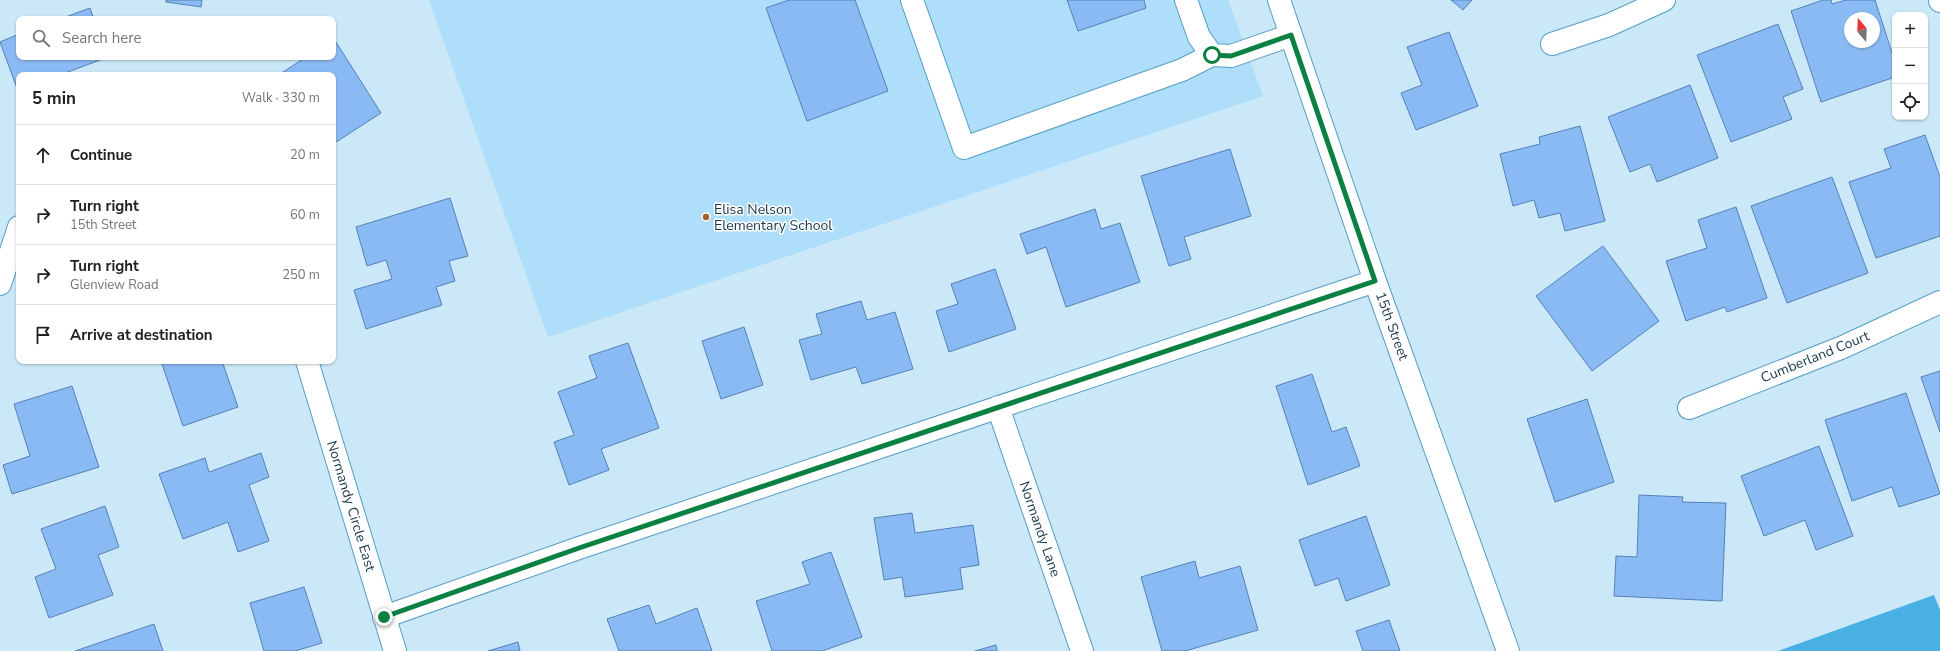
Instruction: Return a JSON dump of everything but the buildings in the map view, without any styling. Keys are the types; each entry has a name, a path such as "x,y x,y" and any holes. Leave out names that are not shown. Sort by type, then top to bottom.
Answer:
{"street":[{"path":"912,0 964,148 1182,70 1212,55 1231,56 1291,35"},
{"path":"1186,0 1199,37 1212,55"},
{"name":"15th Street","path":"1278,0 1375,281 1508,651"},
{"path":"1552,44 1610,24 1664,0"},
{"path":"0,284 16,236"},
{"path":"384,617 579,548 1375,281"},
{"name":"Cumberland Court","path":"1689,408 1843,347 1940,302"},
{"name":"Normandy Circle East","path":"308,364 395,651"},
{"name":"Normandy Lane","path":"998,407 1082,651"}],"shaded area":[{"name":"Elisa Nelson Elementary School","path":"429,0 1228,0 1263,96 548,337"}],"water":[{"path":"1934,595 1940,610 1940,651 1778,651"}],"place":[{"name":"Elisa Nelson Elementary School","path":"706,217"}],"route":[{"path":"384,617 579,548 1375,281 1291,35 1231,56 1212,55"}]}
